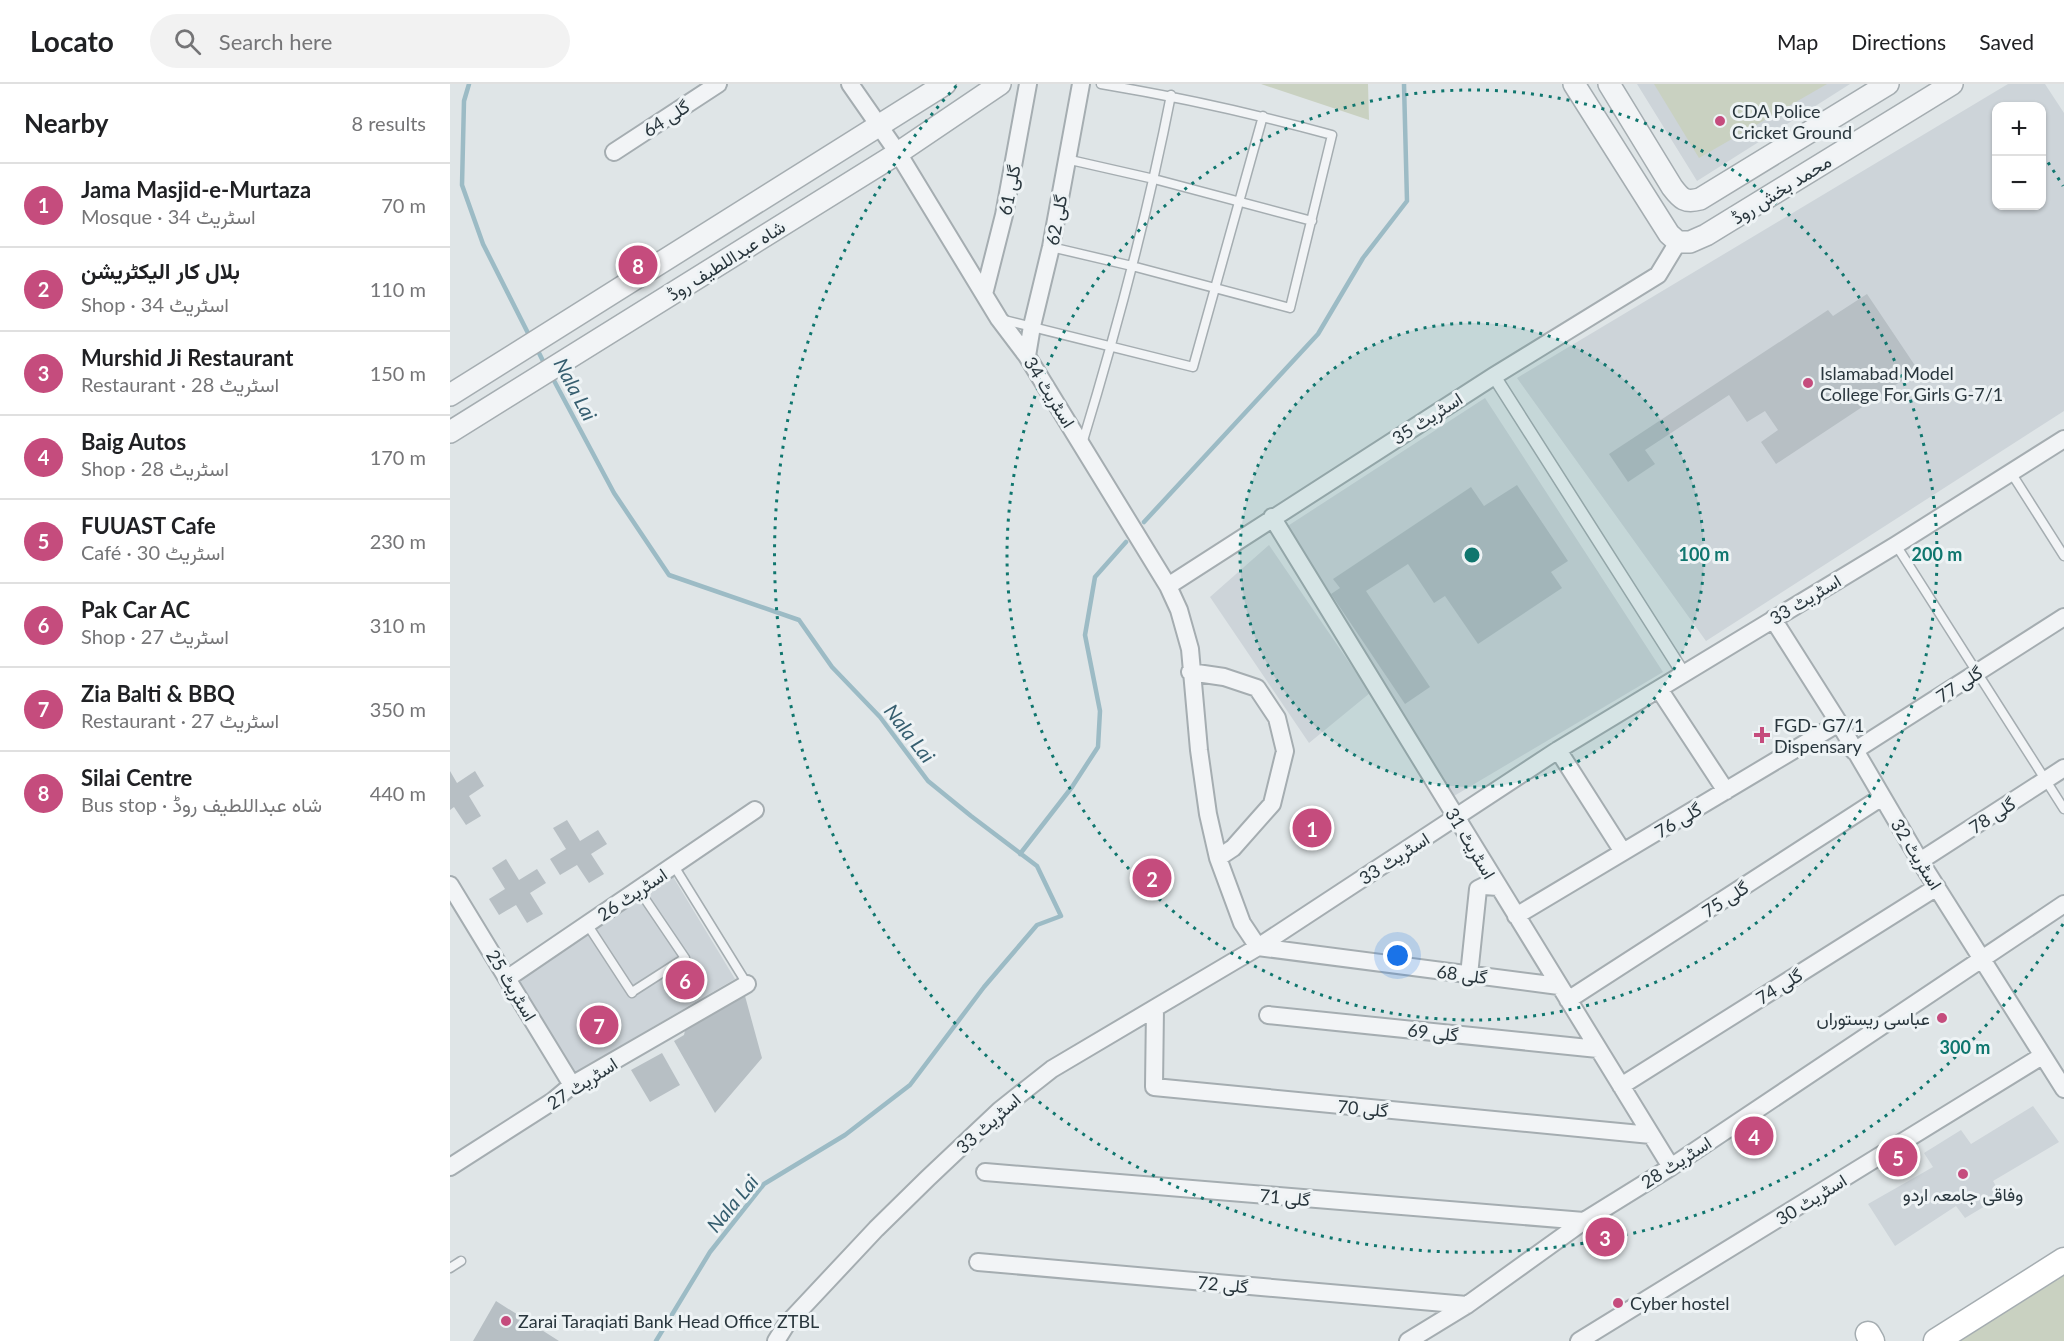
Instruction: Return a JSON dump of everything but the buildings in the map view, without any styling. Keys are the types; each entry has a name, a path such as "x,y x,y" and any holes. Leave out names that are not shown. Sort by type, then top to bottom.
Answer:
{"main road":[{"path":"1936,1341 2064,1260"}],"street":[{"name":"گلی 64","path":"614,152 718,84"},
{"name":"اسٹریٹ 34","path":"850,84 898,153 999,319 1027,356 1168,586 1179,610 1190,649 1190,672 1207,803 1218,858 1242,923 1258,947"},
{"name":"شاہ عبداللطیف روڈ","path":"450,395 945,84"},
{"name":"شاہ عبداللطیف روڈ","path":"450,432 898,153 1000,84"},
{"name":"گلی 61","path":"984,294 1004,215 1028,84"},
{"name":"گلی 62","path":"1027,356 1051,247 1082,84"},
{"path":"1574,84 1673,238"},
{"name":"محمد بخش روڈ","path":"1609,84 1681,199 1689,201 1700,199 1888,84"},
{"name":"محمد بخش روڈ","path":"1673,238 1690,242 1706,235 1952,84"},
{"name":"اسٹریٹ 35","path":"1168,586 1494,376 1658,275 1673,238"},
{"path":"1494,376 1683,673"},
{"name":"اسٹریٹ 33","path":"776,1341 786,1325 876,1229 1000,1110 1052,1069 1258,947 1558,750 1896,545 2064,439"},
{"name":"اسٹریٹ 31","path":"1272,517 1671,1167"},
{"name":"گلی 77","path":"1854,751 2064,617"},
{"name":"اسٹریٹ 32","path":"1773,619 1839,723 1920,861 2064,1089"},
{"path":"1190,672 1224,677 1257,688 1277,718 1285,751 1272,804 1233,848 1218,858"},
{"path":"1659,689 1726,791"},
{"name":"گلی 76","path":"1516,916 1839,723"},
{"path":"1558,750 1623,852"},
{"name":"گلی 78","path":"1920,861 2064,768"},
{"name":"گلی 75","path":"1564,993 1882,797"},
{"name":"اسٹریٹ 26","path":"508,978 755,810"},
{"name":"اسٹریٹ 25","path":"450,885 572,1085"},
{"path":"1469,975 1478,889 1484,886 1498,887"},
{"name":"گلی 74","path":"1621,1086 1937,887"},
{"name":"اسٹریٹ 28","path":"1408,1341 1467,1305 1584,1221 1671,1167 2064,904"},
{"name":"گلی 68","path":"1258,947 1469,975 1564,993"},
{"name":"اسٹریٹ 27","path":"450,1167 553,1101 572,1085 747,984"},
{"name":"گلی 70","path":"1155,1008 1154,1088 1651,1135"},
{"name":"گلی 69","path":"1268,1015 1598,1049"},
{"name":"اسٹریٹ 30","path":"1579,1341 2042,1056"},
{"name":"گلی 71","path":"985,1172 1584,1221"},
{"name":"گلی 72","path":"978,1262 1467,1305"}],"lane":[{"path":"1051,247 1215,287 1290,308 1332,135 1263,116 1101,84"},
{"path":"1082,444 1111,348 1155,179 1171,96"},
{"path":"999,319 1193,367 1263,116"},
{"path":"1066,159 1155,179 1312,221"},
{"path":"2010,471 2064,556"},
{"path":"1896,545 2064,809"},
{"path":"674,866 747,984"},
{"path":"587,924 632,992 685,958 639,890"},
{"path":"450,1268 461,1261"}],"shaded area":[{"name":"CDA Police Cricket Ground","path":"1637,84 1850,84 1697,181"},
{"path":"2008,84 2045,84 2064,113 2064,411 1706,641 1517,378"},
{"path":"1485,398 1663,672 1454,796 1280,531"},
{"path":"1269,545 1370,693 1309,743 1210,597"},
{"path":"672,875 735,979 574,1073 518,981"},
{"name":"وفاقی جامعہ اردو","path":"2033,1106 2059,1142 1993,1181 2002,1196 1965,1218 1956,1206 1895,1246 1868,1204 1933,1167 1924,1153 1961,1130 1971,1144"}],"green space":[{"path":"1261,84 1368,84 1369,120"},
{"name":"CDA Police Cricket Ground","path":"1654,84 1827,84 1699,158"},
{"path":"2064,1269 2064,1341 1951,1341"}],"waterway":[{"name":"Nala Lai","path":"469,84 464,101 462,185 483,244 531,339"},
{"path":"1144,522 1318,334 1363,258 1407,201 1404,84"},
{"name":"Nala Lai","path":"537,349 545,365"},
{"name":"Nala Lai","path":"551,375 614,493 669,575 799,620 832,667 880,717 928,781 1037,866 1061,916 1037,925 984,987 910,1085 845,1135 764,1184 710,1252 656,1341"},
{"path":"1020,854 1072,787 1098,747 1100,711 1085,635 1095,577 1126,542"}],"place":[{"name":"CDA Police Cricket Ground","path":"1720,121"},
{"name":"Silai Centre","path":"638,265"},
{"name":"Islamabad Model College For Girls G-7/1","path":"1808,383"},
{"name":"FGD- G7/1 Dispensary","path":"1762,735"},
{"name":"Jama Masjid-e-Murtaza","path":"1312,828"},
{"name":"بلال کار الیکٹریشن","path":"1152,878"},
{"name":"Pak Car AC","path":"685,980"},
{"name":"عباسی ریستوراں","path":"1942,1018"},
{"name":"Zia Balti & BBQ","path":"599,1025"},
{"name":"Baig Autos","path":"1754,1136"},
{"name":"FUUAST Cafe","path":"1898,1157"},
{"name":"وفاقی جامعہ اردو","path":"1963,1174"},
{"name":"Murshid Ji Restaurant","path":"1605,1237"},
{"name":"Cyber hostel","path":"1618,1303"},
{"name":"Zarai Taraqiati Bank Head Office ZTBL","path":"506,1321"}]}
